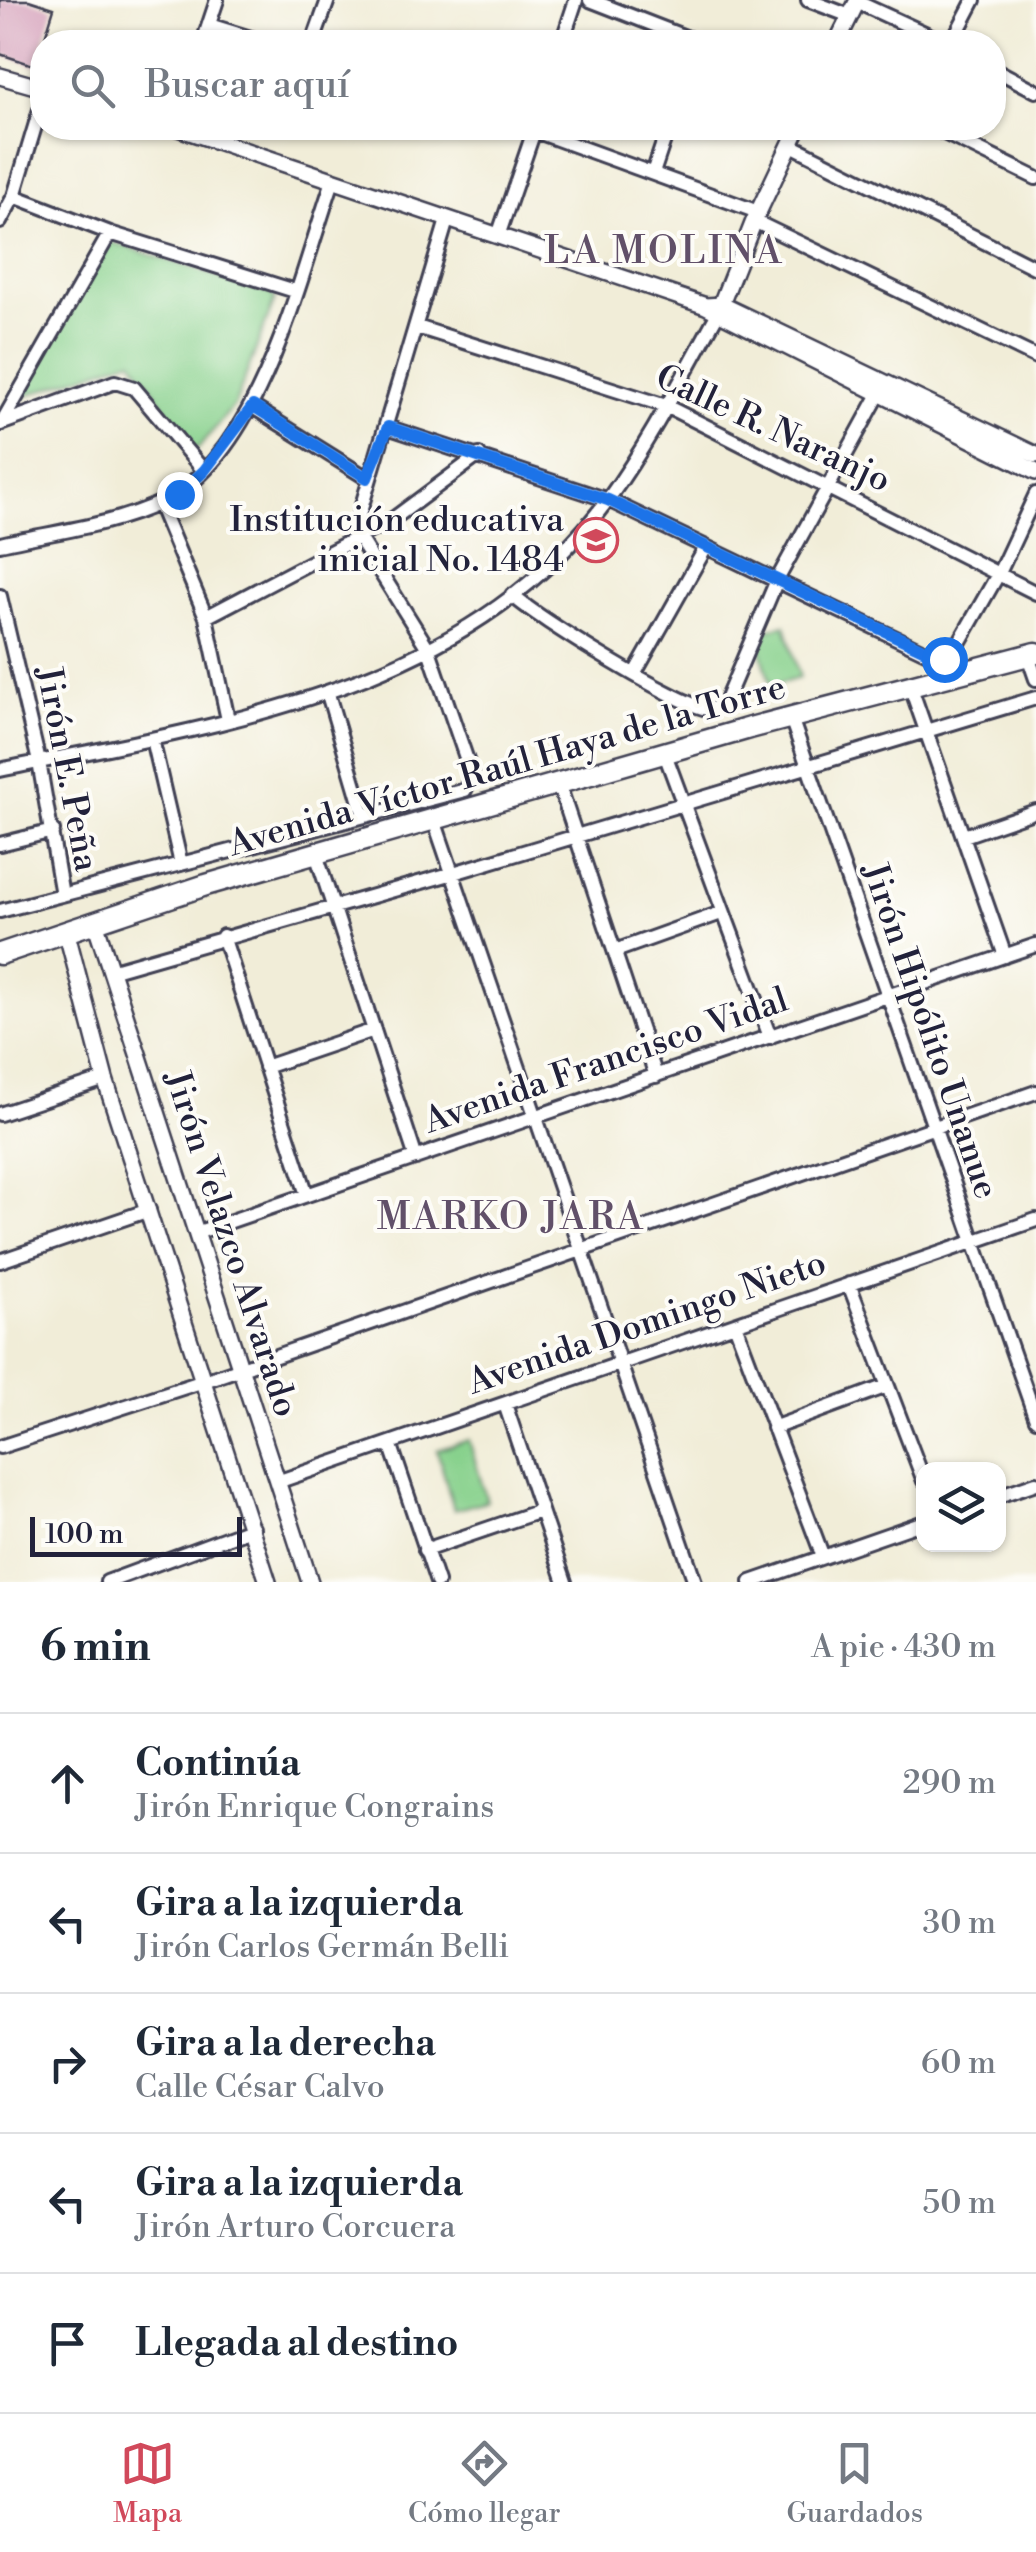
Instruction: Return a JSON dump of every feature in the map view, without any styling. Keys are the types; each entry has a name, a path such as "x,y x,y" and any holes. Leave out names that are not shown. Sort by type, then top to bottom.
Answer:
{"main road":[{"name":"Avenida Víctor Raúl Haya de la Torre","path":"0,954 316,854 791,718 1032,654"}],"street":[{"path":"207,30 217,0"},
{"path":"318,30 328,0"},
{"path":"566,30 576,0"},
{"path":"590,0 667,30"},
{"path":"808,0 855,6 914,30"},
{"path":"958,30 974,0"},
{"path":"844,30 855,6"},
{"path":"209,25 225,30"},
{"path":"1006,75 1036,91"},
{"path":"0,76 30,85"},
{"path":"0,222 14,196 31,140"},
{"path":"213,140 715,309 1036,455"},
{"path":"498,236 528,140"},
{"path":"564,140 756,216 1036,357"},
{"path":"653,173 664,140"},
{"path":"0,770 152,739 328,694 429,650 512,594 552,560 608,500 666,406 793,140"},
{"path":"958,140 1036,178"},
{"path":"791,145 1036,268"},
{"path":"0,544 122,518 160,504 204,471 253,406 333,181"},
{"path":"14,196 110,233 294,291"},
{"path":"0,911 465,790 472,776 429,650 359,538 357,522 447,220"},
{"path":"0,424 110,233"},
{"name":"Calle R. Naranjo","path":"417,327 666,406 1036,592"},
{"path":"0,424 124,382 134,388 204,471"},
{"path":"883,387 1036,472"},
{"path":"512,594 635,673 695,705 710,709 724,706 778,580 883,387"},
{"path":"253,406 367,478"},
{"path":"388,427 608,500 938,658 951,656 1000,571 1036,494"},
{"path":"206,618 430,496 480,455"},
{"path":"160,504 206,618 228,720"},
{"path":"635,673 705,549"},
{"name":"Jirón E. Peña","path":"0,596 40,762 62,896"},
{"path":"1032,654 1036,679"},
{"path":"911,688 1005,956"},
{"path":"328,694 364,816"},
{"path":"110,970 450,874 1036,698"},
{"name":"Jirón Hipólito Unanue","path":"791,718 931,1128 1036,1419"},
{"path":"152,739 181,864"},
{"path":"665,754 721,913 770,1036"},
{"path":"559,786 656,1076"},
{"path":"964,836 1036,811"},
{"path":"434,820 695,1582"},
{"path":"0,844 52,831"},
{"path":"316,854 416,1158"},
{"path":"615,951 721,913"},
{"name":"Jirón Velazco Alvarado","path":"96,925 310,1582"},
{"name":"Jirón Velazco Alvarado","path":"67,934 106,1079 268,1582"},
{"path":"223,936 307,1195"},
{"name":"Avenida Francisco Vidal","path":"196,1233 1036,945"},
{"path":"266,1066 374,1030"},
{"path":"0,1114 106,1079"},
{"path":"0,1448 240,1369 1036,1092"},
{"path":"0,1261 149,1210"},
{"name":"Avenida Domingo Nieto","path":"277,1482 1036,1220"},
{"path":"849,1284 917,1462"},
{"path":"735,1324 822,1557"},
{"path":"773,1428 887,1386"},
{"path":"504,1404 565,1582"},
{"path":"390,1443 437,1582"},
{"path":"1006,1493 1036,1483"},
{"path":"426,1550 540,1511"},
{"path":"752,1582 916,1525"},
{"path":"107,1582 252,1528"}],"green space":[{"path":"108,241 272,294 275,299 235,404 198,449 193,448 132,359 19,398"},
{"path":"785,625 800,678 771,686 756,633"},
{"path":"469,1440 487,1501 454,1510 437,1450"}],"building":[{"path":"0,0 29,0 54,8 47,30 30,30 30,64 0,54"}],"place":[{"name":"Institución educativa inicial No. 1484","path":"596,540"}],"district":[{"name":"LA MOLINA","path":"664,251"},
{"name":"MARKO JARA","path":"511,1217"}],"route":[{"path":"179,494 236,433 253,406 367,478 388,427 608,500 944,659"}]}
